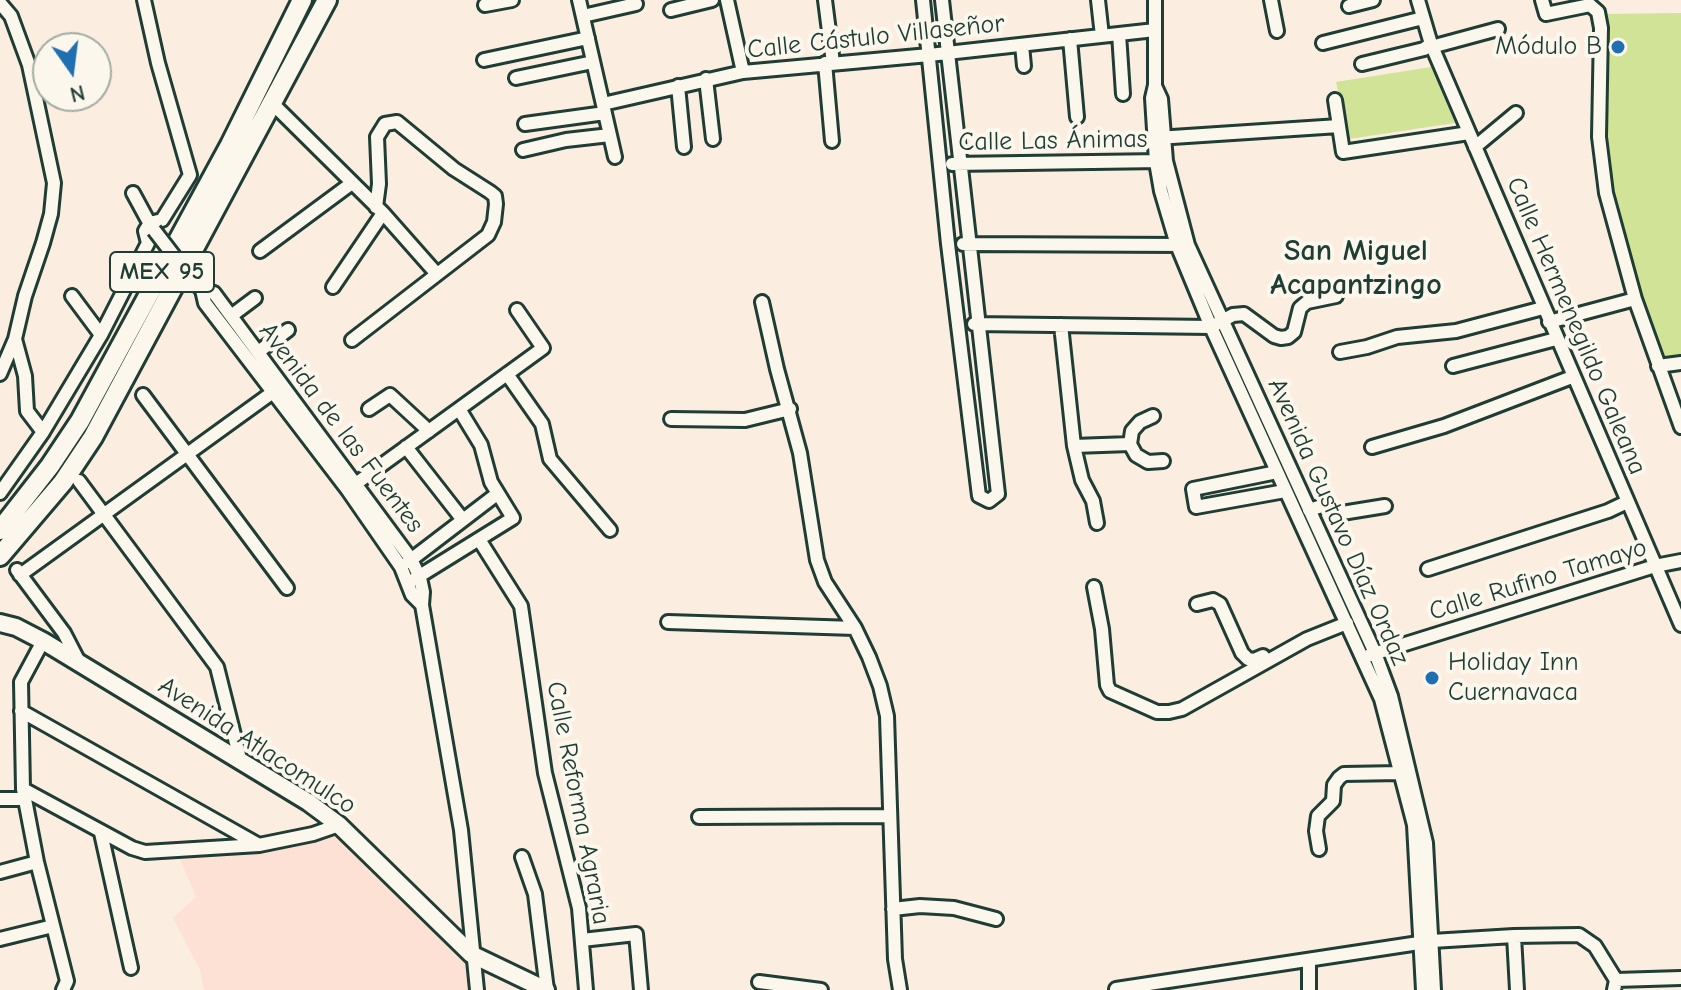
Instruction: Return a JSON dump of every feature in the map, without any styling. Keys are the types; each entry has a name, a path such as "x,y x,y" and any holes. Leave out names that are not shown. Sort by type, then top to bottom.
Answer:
{"highway":[{"name":"MEX 95","path":"0,530 50,466 80,421 230,145 302,0"},
{"name":"MEX 95","path":"0,556 63,482 93,437 327,0"}],"main road":[{"name":"Avenida Atlacomulco","path":"0,623 16,627 79,662 240,759 339,825 471,954 547,990"}],"street":[{"path":"0,493 43,432 101,335 148,243 145,231 162,220 190,175 158,63 144,0"},
{"path":"485,5 512,0"},
{"path":"579,0 615,157"},
{"path":"671,10 712,0"},
{"path":"727,0 743,72"},
{"path":"825,0 832,141"},
{"path":"923,0 948,244 979,496 989,501 998,494 942,0"},
{"path":"1098,0 1102,36"},
{"name":"Avenida Gustavo Díaz Ordaz","path":"1155,0 1155,85 1161,99 1161,162 1182,245 1285,491 1347,623 1391,696 1400,773 1414,825 1434,990"},
{"path":"1271,0 1277,31"},
{"path":"1349,6 1373,0"},
{"path":"1419,2 1434,0"},
{"path":"1542,0 1546,14 1590,3 1598,12 1601,28 1601,165 1606,193 1635,299 1681,427"},
{"name":"Calle Hermenegildo Galeana","path":"1419,2 1431,44 1681,625"},
{"path":"0,3 11,16 29,65 54,183 51,214 15,339 0,374"},
{"path":"583,16 636,4"},
{"path":"1323,43 1423,18"},
{"path":"1362,64 1498,29"},
{"name":"Calle Cástulo Villaseñor","path":"525,124 604,108 678,86 743,72 1155,30"},
{"path":"1119,34 1123,94"},
{"path":"484,60 588,38"},
{"path":"1070,39 1077,117"},
{"path":"1022,45 1024,66"},
{"path":"516,78 593,62"},
{"path":"706,79 713,139"},
{"path":"678,86 684,147"},
{"path":"1335,100 1343,152 1469,133"},
{"path":"273,104 380,210 436,273"},
{"path":"1475,147 1516,113"},
{"path":"333,287 380,210 377,137 385,124 397,122 454,169 495,196 494,222 488,235 352,340"},
{"path":"1159,138 1339,126"},
{"path":"523,150 566,140 610,135"},
{"name":"Calle Las Ánimas","path":"941,165 1161,162"},
{"path":"260,251 355,185 379,184"},
{"path":"133,193 152,227 198,286"},
{"path":"948,244 1182,245"},
{"name":"Avenida de las Fuentes","path":"198,286 214,293 258,352 278,388"},
{"name":"Avenida de las Fuentes","path":"198,286 205,303 278,388 352,486 423,592 422,605 461,830 477,990"},
{"path":"72,296 101,335"},
{"path":"959,325 1216,324 1233,315 1244,314 1274,336 1288,337 1294,332 1300,308 1307,302 1336,296"},
{"path":"231,316 255,298"},
{"path":"1549,322 1635,299"},
{"path":"762,302 800,453 817,560 825,582 855,628 880,686 887,716 895,959 900,990"},
{"path":"1340,352 1397,337 1456,331 1511,316 1541,303"},
{"path":"352,486 543,348 517,310"},
{"name":"Avenida Gustavo Díaz Ordaz","path":"1216,324 1333,561 1369,655"},
{"path":"1061,325 1074,446 1082,480 1093,501 1097,523"},
{"path":"258,352 288,330"},
{"path":"15,339 25,376 28,415 43,432"},
{"path":"1453,366 1556,339"},
{"path":"1658,366 1681,363"},
{"path":"507,374 542,424 550,459 610,530"},
{"path":"1372,447 1444,426 1572,377"},
{"path":"79,662 64,633 19,573 278,388"},
{"path":"143,395 287,588"},
{"path":"369,409 390,395 429,431"},
{"path":"970,410 989,408"},
{"path":"414,580 513,518 497,494 485,466 481,445 459,409"},
{"path":"671,419 745,420 790,409"},
{"path":"1153,416 1140,422 1132,431 1130,444 1136,455 1148,462 1163,461"},
{"path":"1074,446 1130,444"},
{"path":"406,447 463,520"},
{"path":"1277,472 1193,489 1196,507 1285,491"},
{"path":"79,481 217,667 240,759"},
{"path":"406,563 497,494"},
{"path":"1428,569 1608,511 1627,502"},
{"path":"1309,510 1325,505 1342,513 1385,506"},
{"name":"Calle Reforma Agraria","path":"480,541 521,606 545,773 579,908 586,990"},
{"path":"1321,567 1333,561"},
{"name":"Calle Rufino Tamayo","path":"1369,655 1655,566 1681,561"},
{"path":"1094,587 1110,691 1157,712 1182,709 1307,639 1347,623"},
{"path":"1197,604 1213,600 1220,604 1242,653 1248,659 1269,654 1271,658"},
{"path":"668,622 855,628"},
{"path":"43,641 21,682 23,794 67,981 64,989"},
{"path":"21,711 259,845"},
{"name":"Avenida Gustavo Díaz Ordaz","path":"1397,740 1426,843 1423,990"},
{"path":"1319,849 1316,831 1318,816 1333,801 1334,785 1339,778 1344,774 1400,773"},
{"path":"0,799 23,794 145,852 259,845 313,834 339,825"},
{"path":"699,817 889,816"},
{"path":"101,833 131,968"},
{"path":"522,857 535,894 547,990"},
{"path":"0,872 37,862"},
{"path":"893,909 920,906 954,908 996,919"},
{"path":"0,939 53,926"},
{"path":"582,940 636,934 641,990"},
{"path":"1116,989 1426,942 1514,936 1579,935 1587,938 1615,985 1681,978"},
{"path":"1514,936 1517,990"},
{"path":"1309,960 1309,990"},
{"path":"759,982 821,990"}],"shaded area":[{"path":"340,827 465,948 472,990 204,990 200,970 173,918 196,897 178,855"}],"green space":[{"path":"1681,13 1681,359 1657,363 1615,223 1601,141 1606,115 1602,14"},
{"path":"1431,67 1455,123 1349,139 1336,82"}],"place":[{"name":"Módulo B","path":"1618,47"},
{"name":"Holiday Inn Cuernavaca","path":"1432,678"}],"district":[{"name":"San Miguel Acapantzingo","path":"1356,269"}]}
